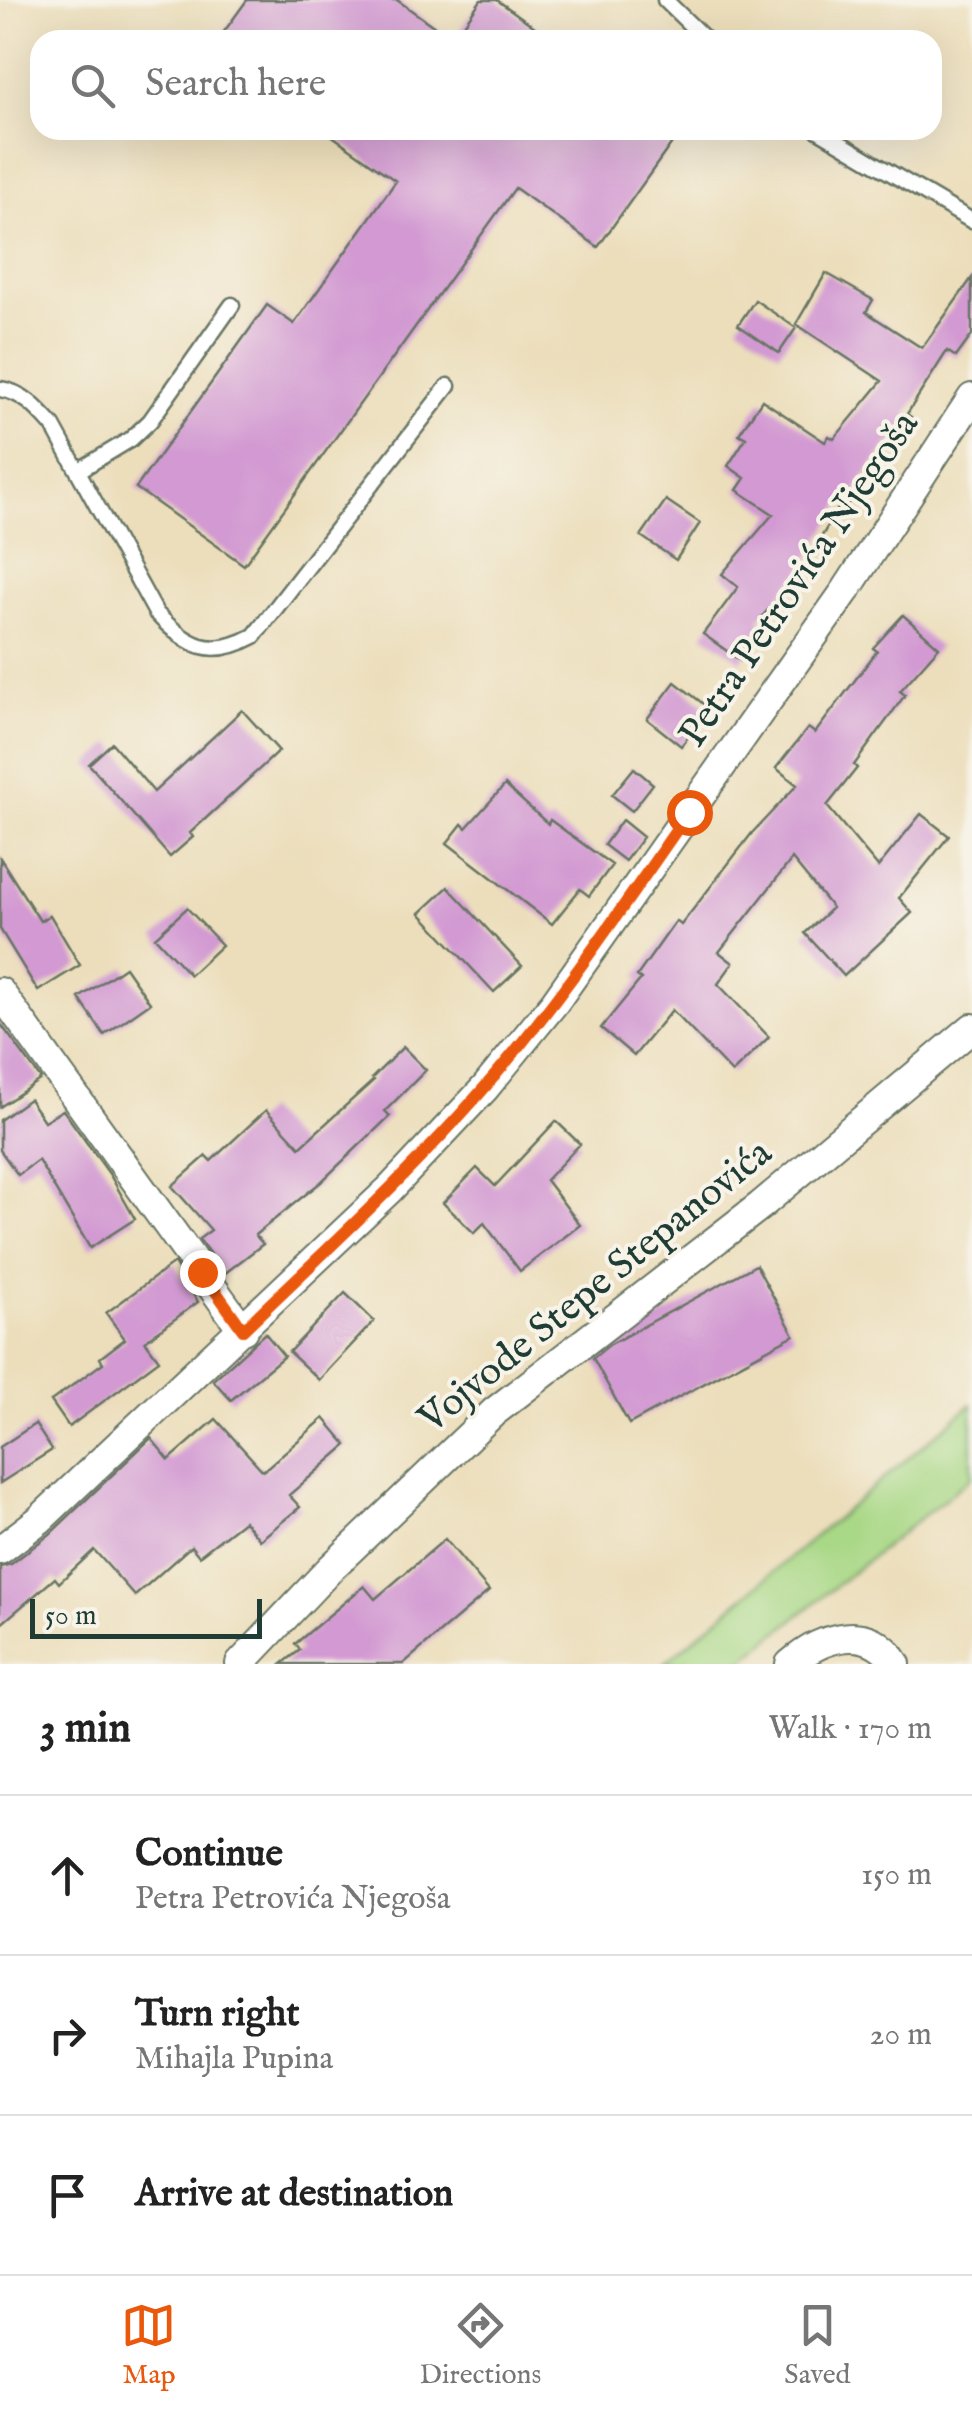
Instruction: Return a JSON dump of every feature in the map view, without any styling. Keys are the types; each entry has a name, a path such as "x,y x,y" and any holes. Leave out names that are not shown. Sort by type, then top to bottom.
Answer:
{"street":[{"name":"Petra Petrovića Njegoša","path":"0,1550 40,1520 390,1190 485,1088 555,1002 846,590 972,398"},
{"path":"0,992 243,1330"},
{"name":"Vojvode Stepe Stepanovića","path":"240,1664 332,1568 494,1412 760,1206 972,1028"},
{"path":"790,1664 811,1646 848,1636 873,1640 896,1664"}],"lane":[{"path":"665,0 696,30"},
{"path":"835,140 972,220"},
{"path":"78,470 130,439 150,420 232,305"},
{"path":"0,389 6,388 32,402 53,426 156,613 172,630 198,646 231,648 254,636 448,386"}],"green space":[{"path":"972,1404 972,1477 738,1664 664,1664"}],"building":[{"path":"247,0 397,0 439,30 225,30"},
{"path":"481,0 497,0 539,30 460,30"},
{"path":"338,140 674,140 598,247 515,188 244,565 136,488 267,305 294,324 396,181"},
{"path":"826,273 873,300 866,312 922,348 972,278 972,335 956,357 947,351 907,414 911,417 847,505 842,502 800,573 759,620 767,626 741,661 703,634 738,587 722,574 773,514 737,490 745,478 728,466 746,438 739,434 762,400 825,442 829,436 834,439 882,381 796,324"},
{"path":"755,300 796,328 779,353 738,325"},
{"path":"666,500 700,523 676,560 641,536"},
{"path":"903,615 939,647 900,691 905,695 827,806 878,867 921,814 949,836 899,898 912,913 844,976 805,933 832,908 792,859 719,952 733,963 718,984 769,1037 732,1073 672,1010 634,1056 601,1028 641,979 637,976 676,921 681,925 752,833 797,785 776,768 808,728 815,733 877,651 873,648"},
{"path":"675,682 710,709 681,746 647,719"},
{"path":"242,710 279,751 190,833 193,837 170,857 89,764 112,743 154,792"},
{"path":"634,768 653,784 632,811 612,795"},
{"path":"505,785 548,824 550,820 612,865 589,896 580,889 552,924 447,843"},
{"path":"622,820 643,837 625,861 604,845"},
{"path":"0,858 40,921 50,915 80,965 38,991 0,929"},
{"path":"448,887 522,966 494,992 420,913"},
{"path":"187,908 222,945 190,975 155,937"},
{"path":"125,967 150,1003 104,1035 79,998"},
{"path":"0,1023 41,1079 0,1107"},
{"path":"403,1047 426,1070 385,1111 390,1116 321,1182 255,1235 263,1244 224,1274 199,1239 211,1230 172,1186 206,1156 211,1161 266,1110 300,1147 374,1080"},
{"path":"29,1099 44,1121 63,1110 110,1175 135,1219 90,1248 38,1160 18,1175 0,1150 0,1120"},
{"path":"556,1121 580,1144 546,1180 580,1225 520,1271 484,1223 474,1233 443,1203 477,1168 495,1186"},
{"path":"174,1263 198,1302 145,1341 159,1360 69,1427 51,1401 103,1363 100,1358 125,1339 106,1313"},
{"path":"756,1265 794,1335 629,1424 593,1358 609,1345"},
{"path":"345,1293 374,1321 319,1380 289,1352"},
{"path":"265,1333 284,1356 231,1400 213,1380"},
{"path":"324,1418 347,1445 289,1495 300,1507 260,1540 244,1521 199,1556 191,1546 135,1596 94,1550 59,1583 55,1578 0,1625 0,1567 11,1564 50,1534 151,1438 169,1460 216,1419 263,1471"},
{"path":"35,1424 52,1450 0,1483 0,1447"},
{"path":"445,1539 489,1591 403,1664 282,1664 300,1650 295,1644 364,1586 375,1599"}],"route":[{"path":"202,1272 243,1330 390,1190 485,1088 555,1002 689,812"}]}
